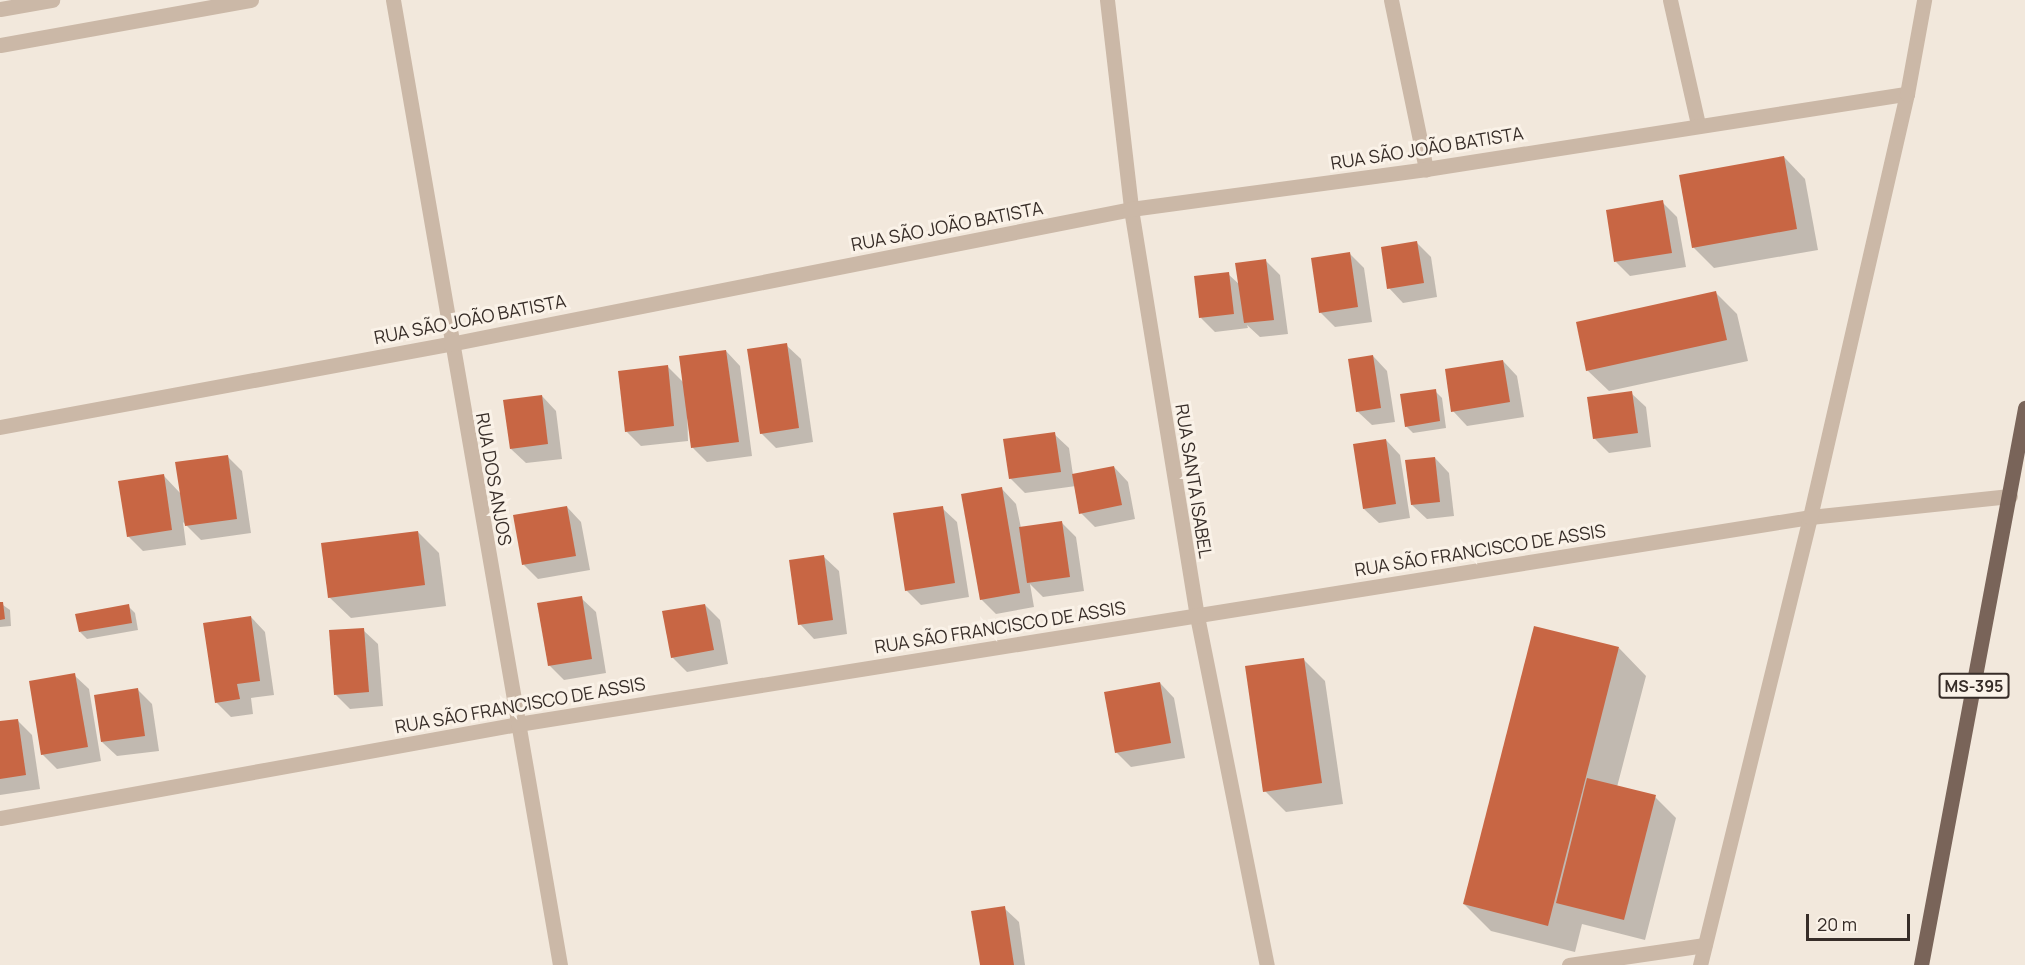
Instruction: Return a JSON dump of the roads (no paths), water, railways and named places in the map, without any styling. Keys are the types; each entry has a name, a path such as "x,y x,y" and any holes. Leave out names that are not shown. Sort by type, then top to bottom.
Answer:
{"main road":[{"name":"MS-395","path":"1921,965 2025,408"}],"street":[{"path":"0,9 52,0"},
{"path":"0,45 251,0"},
{"name":"RUA DOS ANJOS","path":"393,0 450,344 560,965"},
{"name":"RUA SANTA ISABEL","path":"1107,0 1131,209 1197,616 1267,965"},
{"path":"1391,0 1426,169"},
{"path":"1670,0 1698,124"},
{"path":"1700,965 1810,517 1907,94 1924,0"},
{"name":"RUA SÃO JOÃO BATISTA","path":"0,427 450,344 1131,209 1426,169 1698,124 1907,94"},
{"name":"RUA SÃO FRANCISCO DE ASSIS","path":"0,818 518,724 1810,517 2010,496"},
{"path":"1569,965 1705,945"}]}
